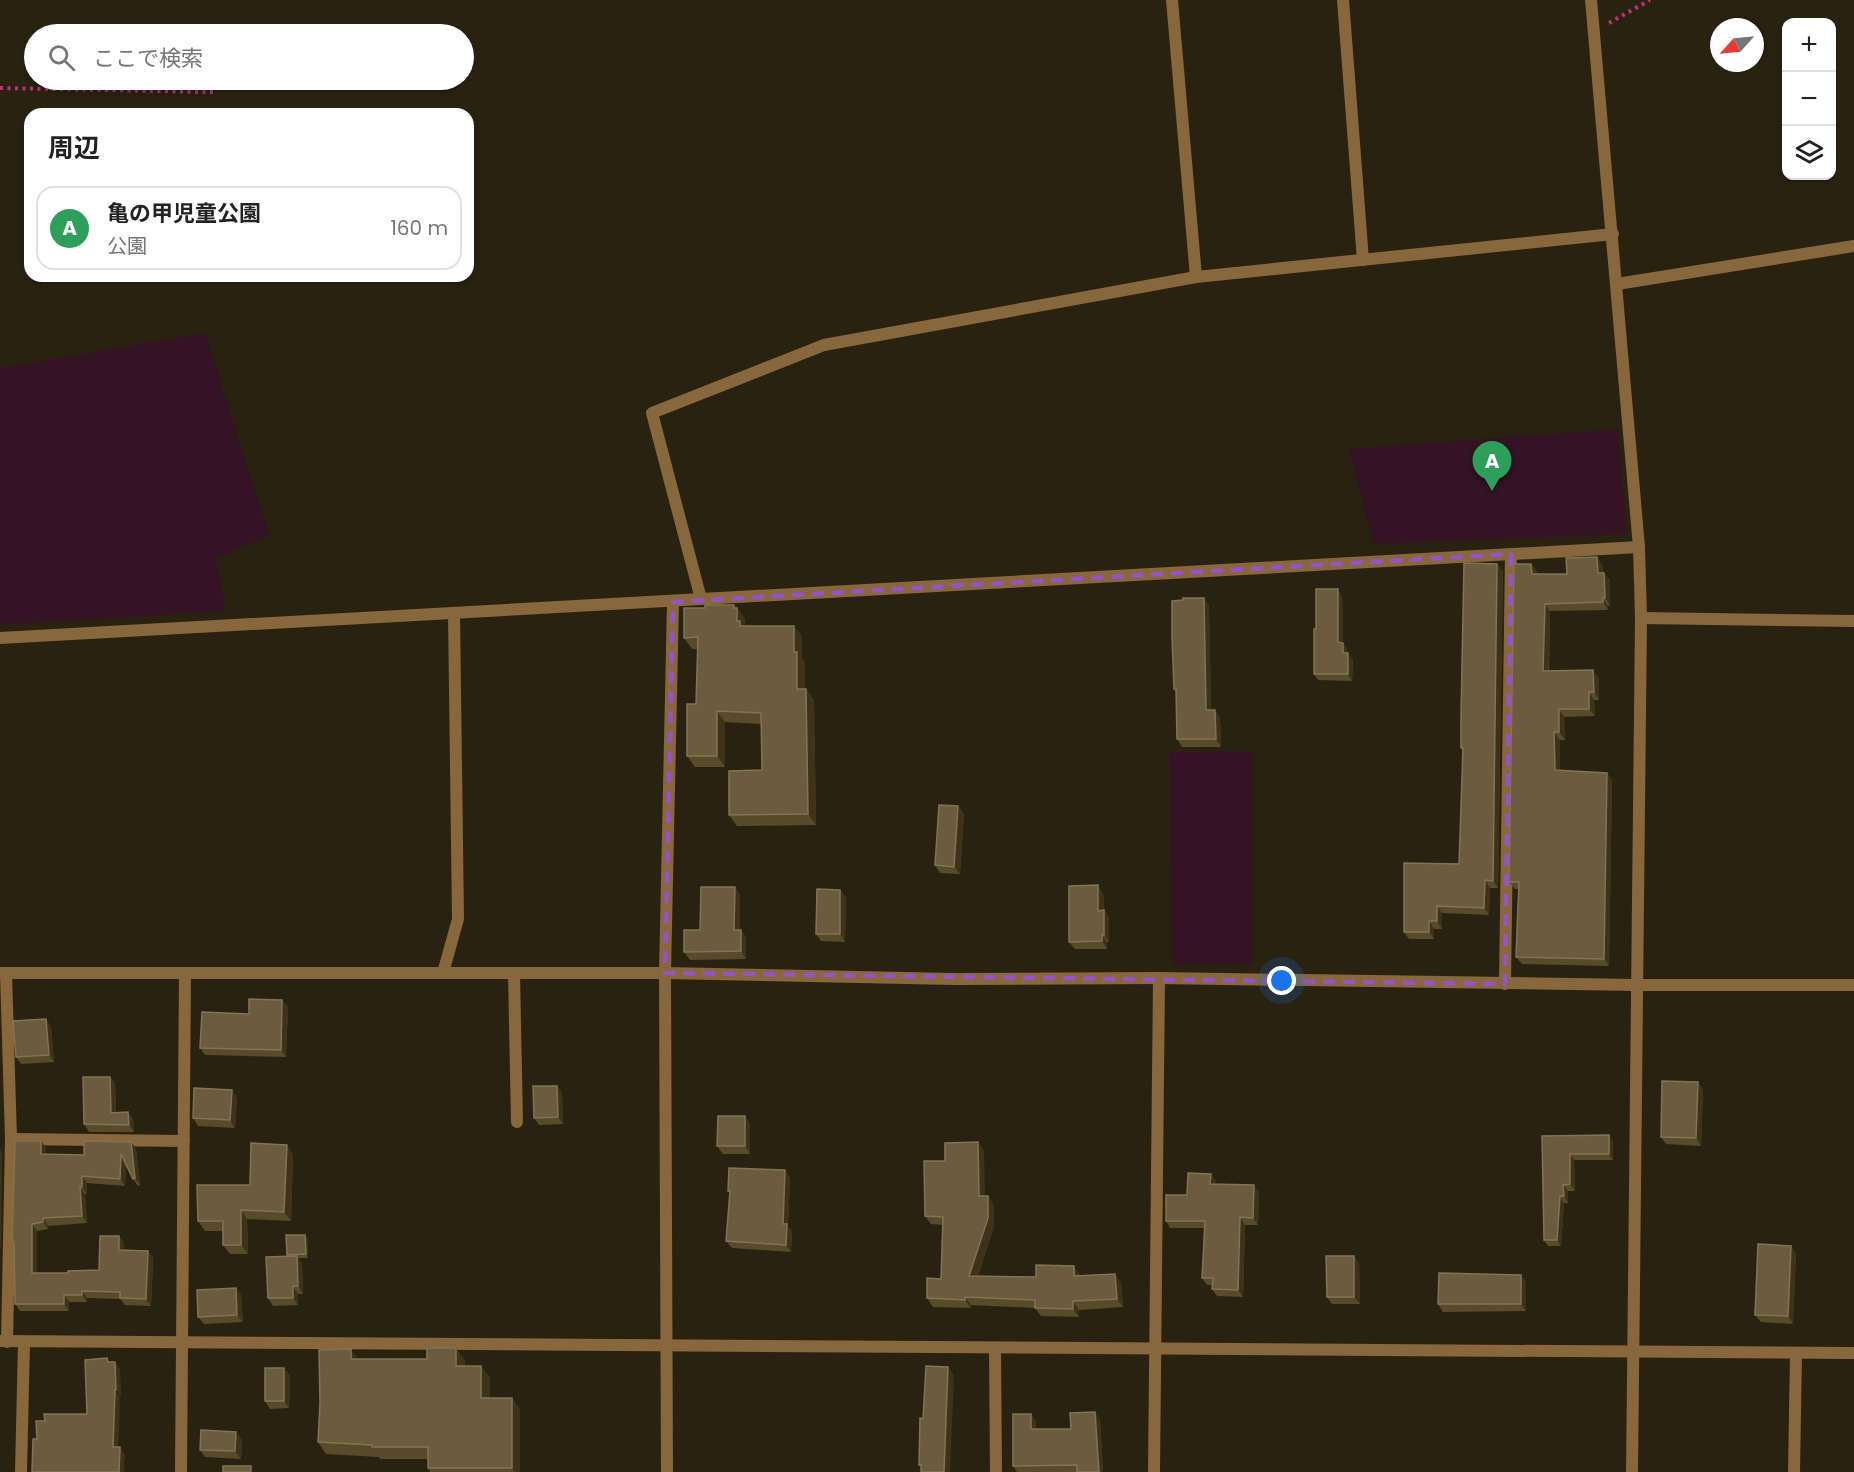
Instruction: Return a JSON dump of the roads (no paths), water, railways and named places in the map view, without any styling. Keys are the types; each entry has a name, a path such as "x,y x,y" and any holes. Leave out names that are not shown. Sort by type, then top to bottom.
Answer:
{"street":[{"path":"1172,0 1196,277"},
{"path":"1343,0 1363,260"},
{"path":"1591,0 1639,547 1641,618 1632,1472"},
{"path":"701,599 652,414 824,345 1196,277 1613,234"},
{"path":"1617,284 1854,246"},
{"path":"0,638 1639,547"},
{"path":"1505,984 1511,554"},
{"path":"667,1472 665,973 673,602"},
{"path":"443,974 458,919 454,614"},
{"path":"1641,618 1854,621"},
{"path":"1854,985 1505,984 1159,978 954,979 665,973 3,973 11,1140 4,1341 1854,1353"},
{"path":"514,973 517,1122"},
{"path":"181,1472 185,974"},
{"path":"1154,1472 1159,978"},
{"path":"11,1140 184,1141"},
{"path":"21,1472 24,1342"},
{"path":"995,1348 996,1472"},
{"path":"1794,1472 1796,1353"}],"place":[{"name":"亀の甲児童公園","path":"1492,491"}]}
